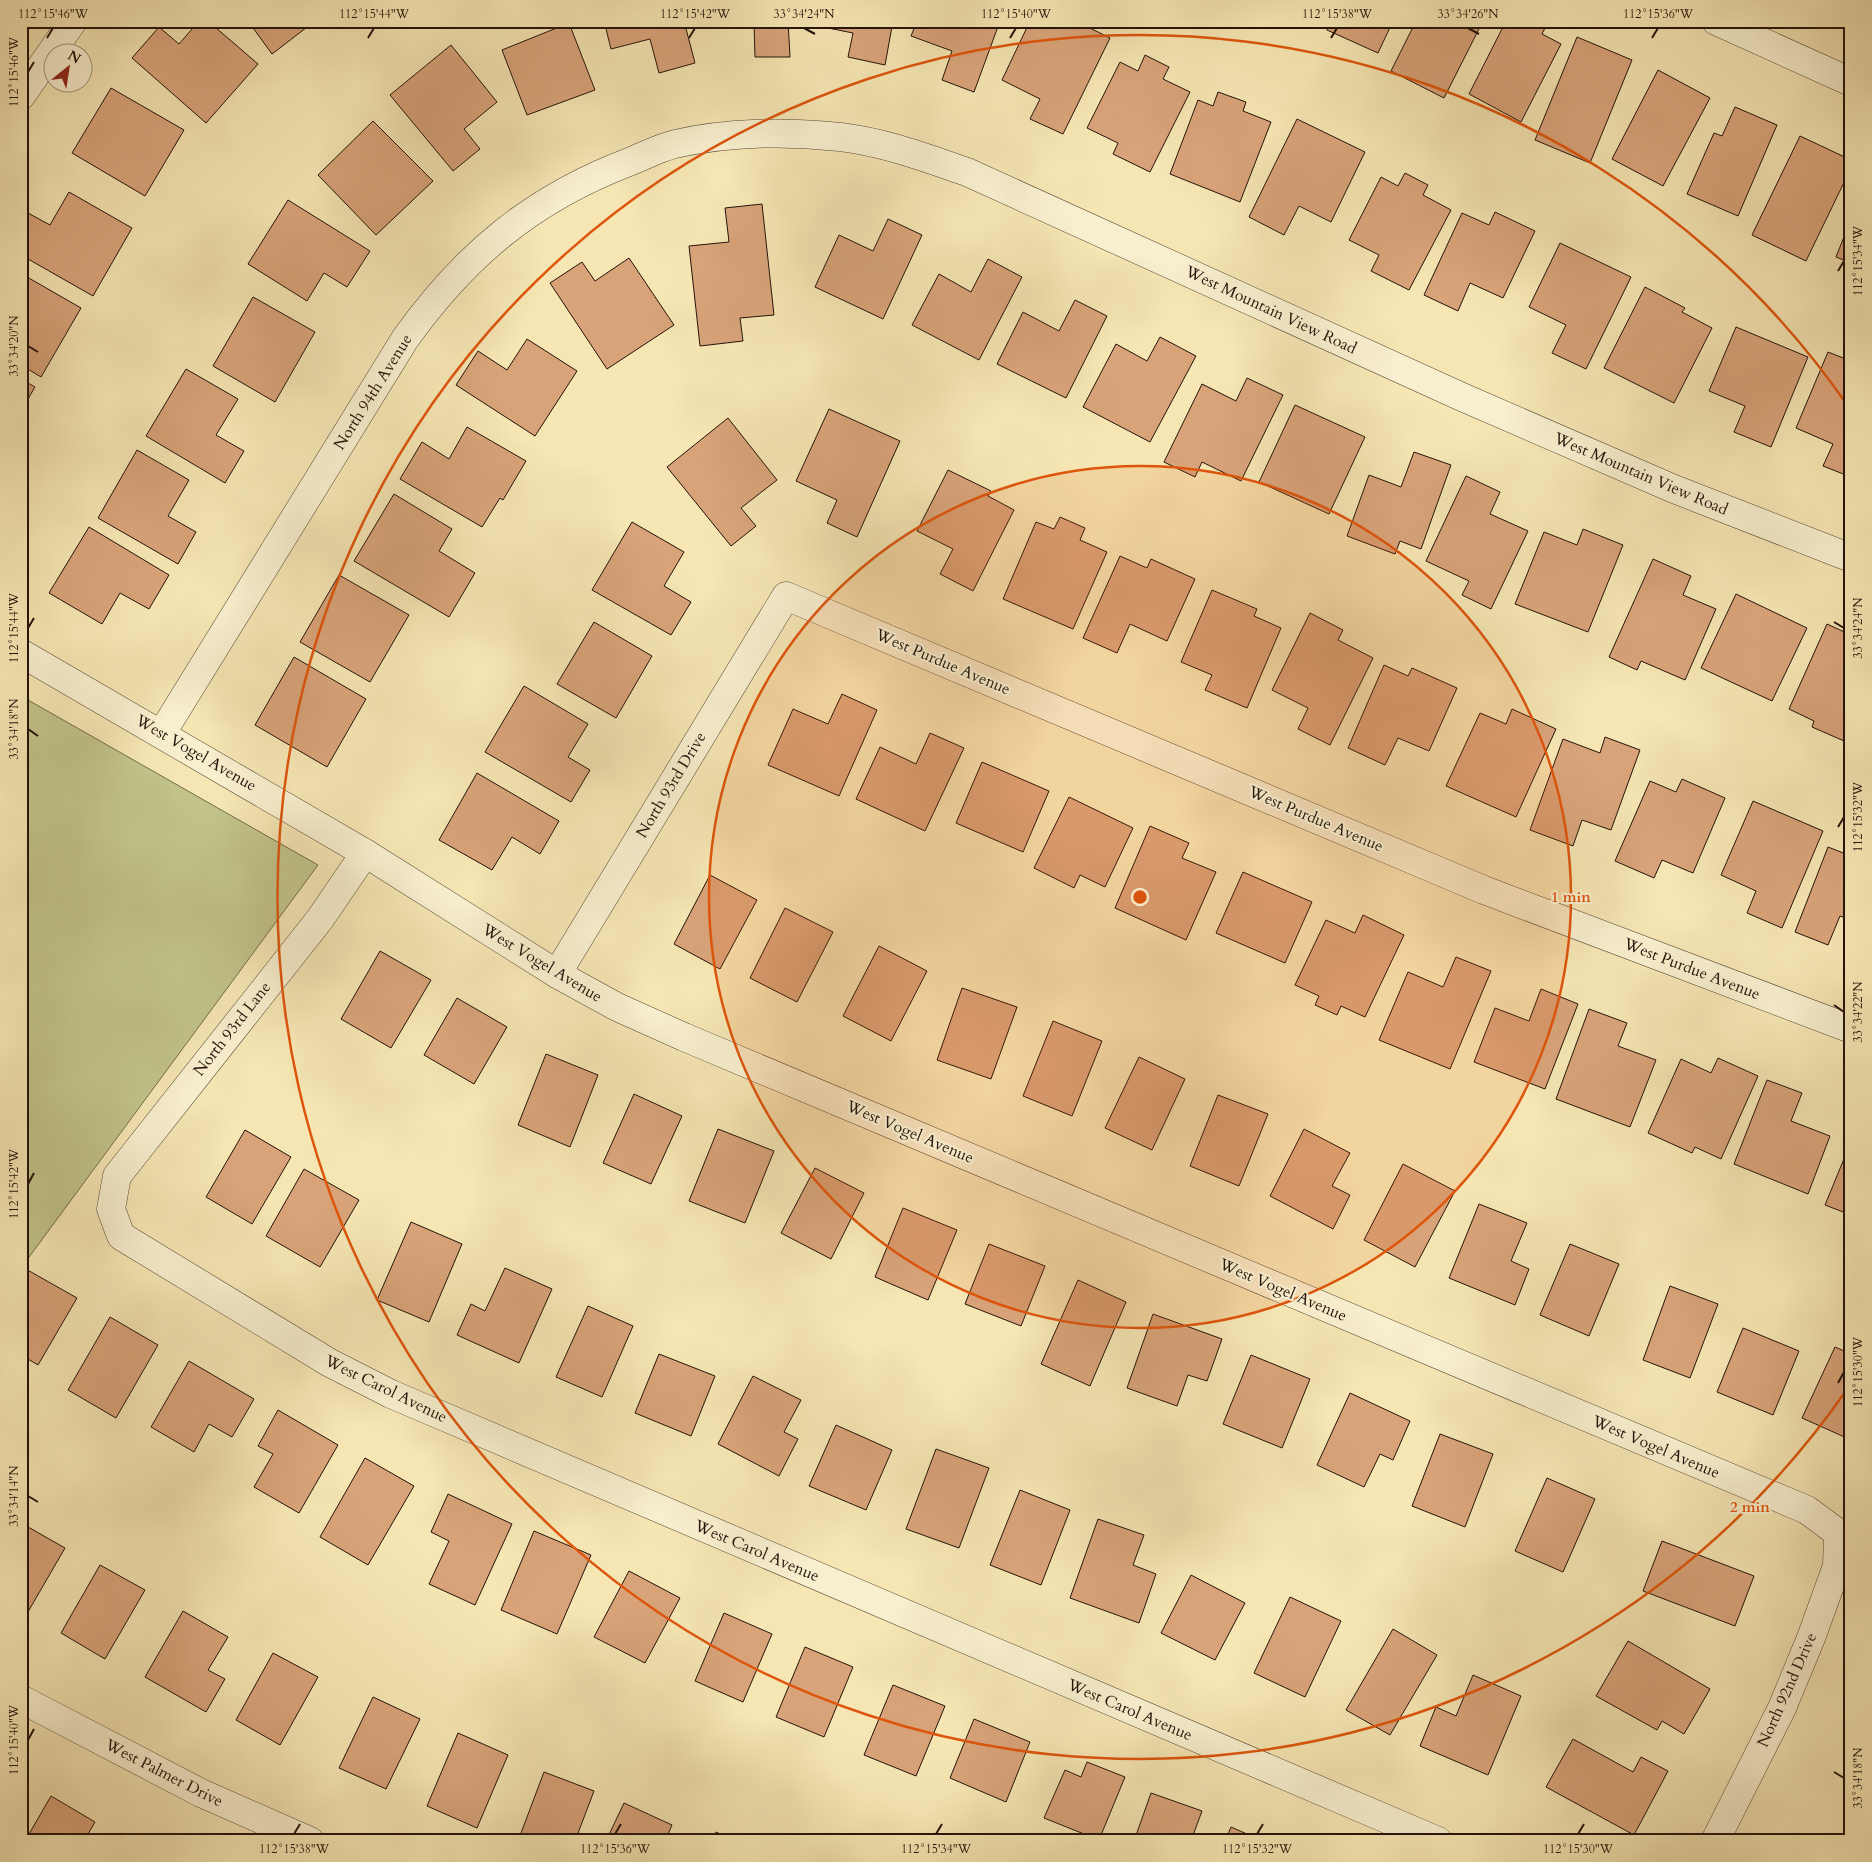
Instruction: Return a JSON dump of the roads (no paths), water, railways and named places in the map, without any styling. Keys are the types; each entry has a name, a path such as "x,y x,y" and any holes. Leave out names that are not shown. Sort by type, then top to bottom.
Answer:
{"street":[{"path":"21,96 73,21"},
{"path":"1716,21 1851,82"},
{"name":"West Mountain View Road","path":"675,144 766,134 840,137 908,152 949,166 1007,189 1480,405 1674,489 1851,558"},
{"name":"North 94th Avenue","path":"162,733 405,339 452,279 505,230 550,200 608,169 675,144"},
{"name":"North 93rd Drive","path":"557,974 786,596"},
{"name":"West Purdue Avenue","path":"786,596 1484,890 1851,1029"},
{"name":"West Vogel Avenue","path":"21,653 162,733 365,854 557,974 617,1007 684,1037 1807,1510 1838,1533"},
{"name":"North 93rd Lane","path":"111,1208 117,1176 320,919 365,854"},
{"name":"West Carol Avenue","path":"111,1208 121,1236 330,1363 391,1394 1438,1841"},
{"name":"North 92nd Drive","path":"1715,1841 1782,1708 1811,1638 1837,1566 1838,1533"},
{"name":"West Palmer Drive","path":"21,1699 201,1794 310,1841"}]}
